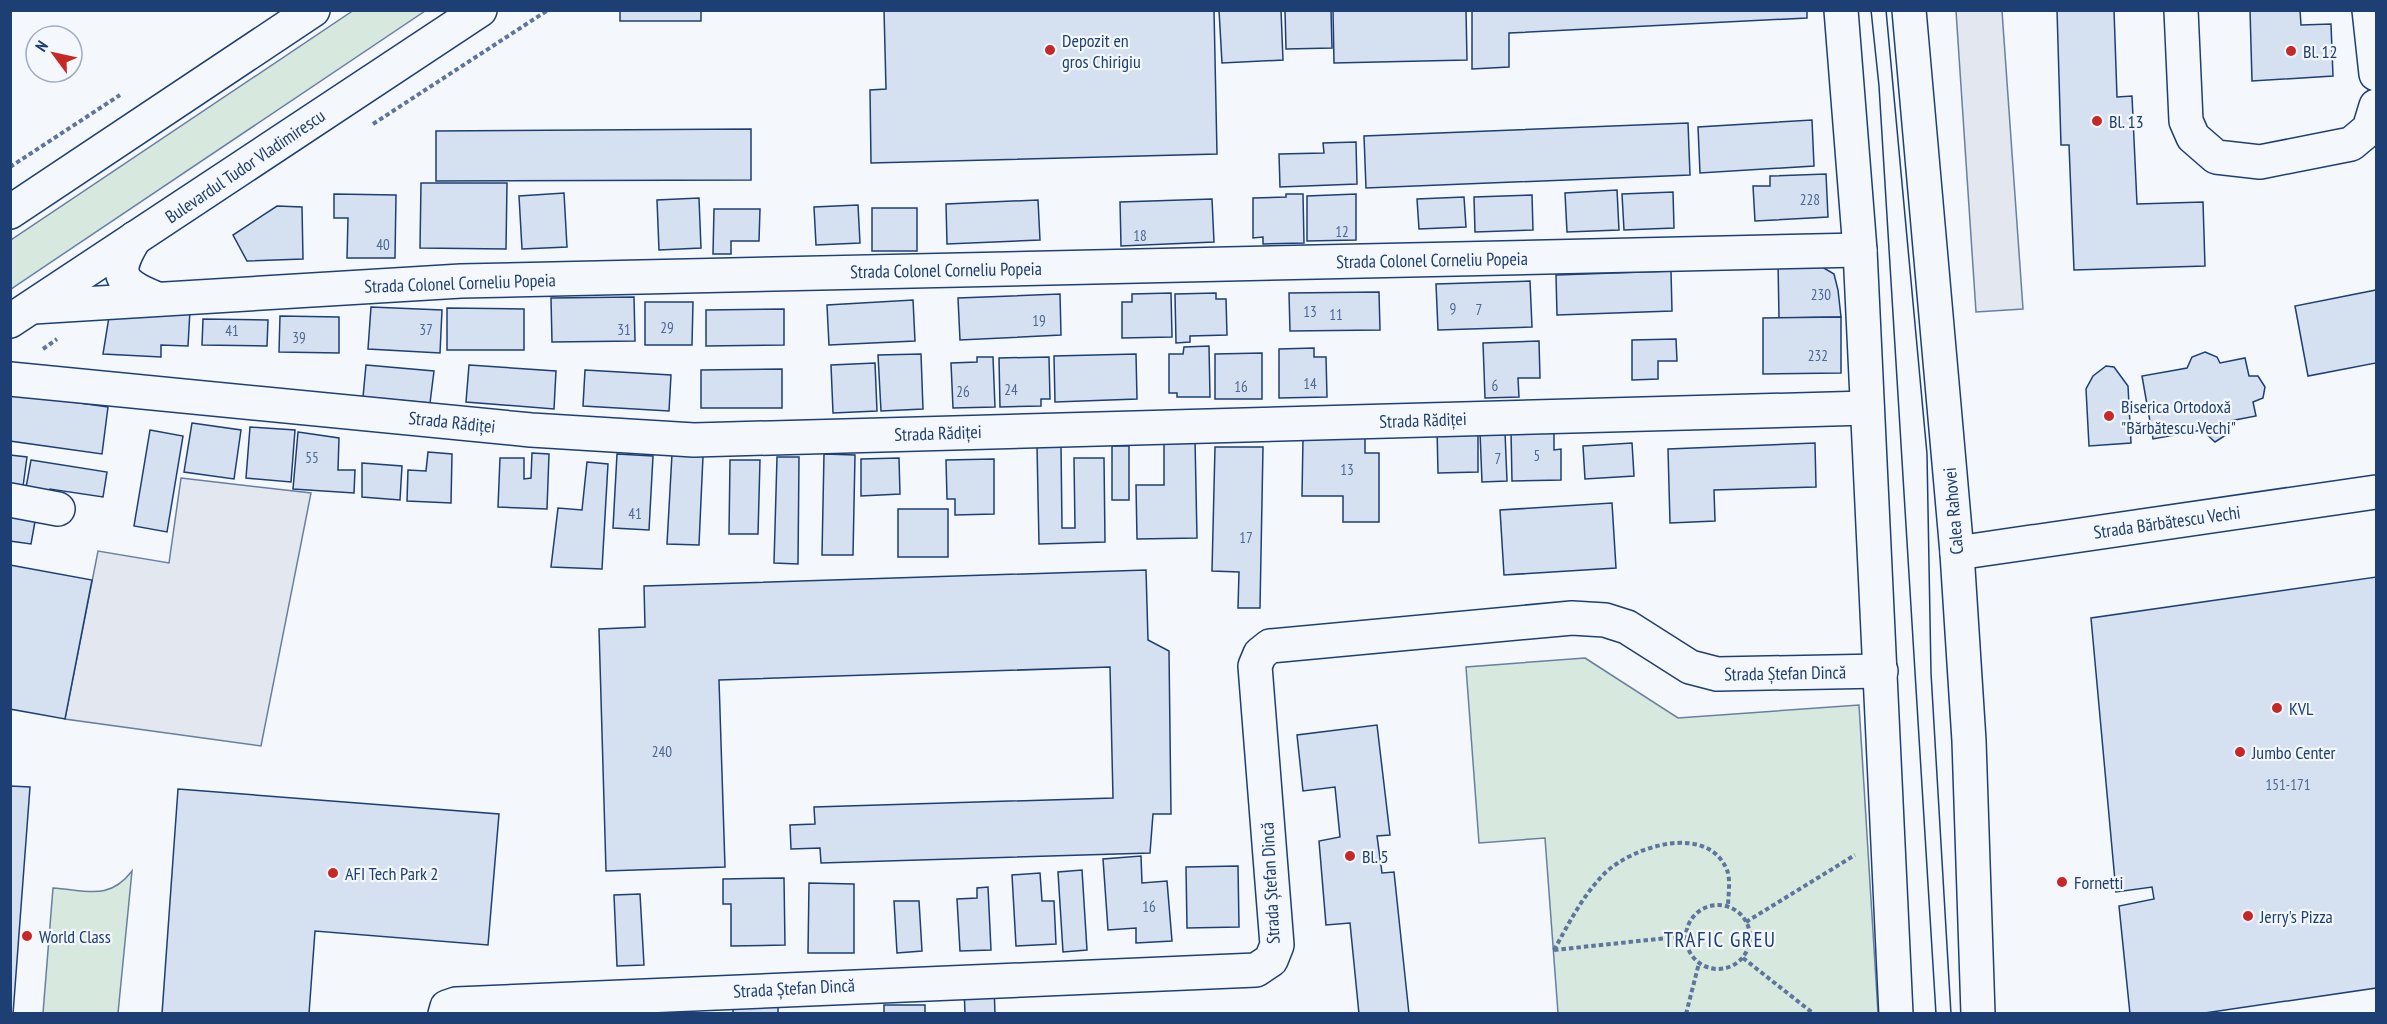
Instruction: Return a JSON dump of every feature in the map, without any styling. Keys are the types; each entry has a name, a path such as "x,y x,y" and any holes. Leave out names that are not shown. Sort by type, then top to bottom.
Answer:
{"street":[{"path":"10,212 313,10"},
{"name":"Bulevardul Tudor Vladimirescu","path":"17,318 480,10"},
{"path":"1841,10 1860,250 1896,1014"},
{"name":"Calea Rahovei","path":"1909,10 1957,553 1969,741 1978,1014"},
{"path":"2181,10 2186,121 2193,137 2216,157 2260,162 2352,144 2369,129 2376,106"},
{"path":"2369,10 2376,75"},
{"path":"135,238 123,257 120,271 127,284 155,298"},
{"name":"Strada Colonel Corneliu Popeia","path":"17,318 155,298 461,281 1860,250"},
{"name":"Strada Rădiței","path":"15,377 531,430 694,440 1867,408"},
{"name":"Strada Bărbătescu Vechi","path":"1957,553 2376,492"},
{"path":"10,500 57,509"},
{"name":"Strada Ștefan Dincă","path":"446,1010 468,1003 1256,970 1271,960 1276,945 1255,666 1260,654 1270,646 1572,618 1605,620 1628,627 1690,667 1717,674 1881,671"}],"path":[{"path":"365,130 548,10"},
{"path":"1686,936 1554,950 1584,897 1607,872 1654,845 1679,843 1700,846 1716,855 1727,870 1728,907"},
{"path":"1746,922 1858,853"},
{"path":"1708,906 1728,907 1742,915 1746,922 1750,940 1743,958 1733,966 1722,969 1699,963 1692,956 1686,936 1692,918 1700,911 1708,906"},
{"path":"1743,958 1814,1014"},
{"path":"1686,1014 1699,963"}],"shaded area":[{"path":"354,10 425,11 11,289 11,240"},
{"path":"1956,11 2002,11 2023,309 1976,312"},
{"path":"181,478 311,493 261,746 65,719 98,551 169,563"},
{"path":"1585,658 1678,718 1859,705 1878,1013 1558,1013 1545,838 1479,843 1466,667"},
{"path":"132,871 118,1013 43,1013 53,888 97,892 115,887"}],"building":[{"path":"620,10 701,10 701,21 620,21"},
{"name":"Depozit en gros Chirigiu","path":"884,10 1214,10 1217,154 871,163 870,90 886,89"},
{"path":"1219,10 1281,10 1283,60 1222,63"},
{"path":"1285,10 1331,10 1332,48 1286,49"},
{"path":"1333,10 1466,10 1467,60 1334,63"},
{"path":"1472,10 1807,10 1807,18 1509,33 1509,67 1472,69"},
{"name":"Bl. 13","path":"2057,10 2114,10 2117,97 2132,96 2137,204 2203,202 2205,266 2074,270 2069,145 2061,145"},
{"name":"Bl. 12","path":"2250,10 2300,10 2301,25 2331,24 2333,76 2252,81"},
{"path":"1812,120 1814,166 1700,173 1698,127"},
{"path":"1688,123 1690,175 1366,188 1364,136"},
{"path":"751,129 751,180 436,181 436,131"},
{"path":"1356,142 1357,184 1280,187 1279,154 1324,153 1323,143"},
{"path":"1826,174 1828,217 1755,221 1753,186 1770,186 1770,176"},
{"path":"421,183 507,183 506,249 420,248"},
{"path":"1617,190 1619,230 1567,232 1565,193"},
{"path":"1673,192 1674,228 1624,230 1622,194"},
{"path":"564,193 567,247 522,249 519,196"},
{"path":"334,194 396,195 395,258 347,258 348,218 334,218"},
{"path":"1286,194 1303,194 1304,243 1263,244 1263,237 1253,238 1253,198 1286,197"},
{"path":"1356,194 1356,240 1307,241 1307,196"},
{"path":"1532,195 1533,230 1475,232 1474,197"},
{"path":"1464,197 1466,227 1419,229 1417,199"},
{"path":"699,198 701,248 659,250 657,200"},
{"path":"1212,199 1214,242 1121,246 1120,202"},
{"path":"1038,200 1040,240 947,244 946,204"},
{"path":"858,205 860,243 816,245 814,207"},
{"path":"277,206 302,207 303,259 247,261 233,235"},
{"path":"872,208 917,208 917,251 872,251"},
{"path":"714,209 760,209 759,241 731,241 731,254 713,254"},
{"path":"1778,262 1819,265 1834,274 1841,317 1779,318"},
{"path":"1671,271 1672,311 1557,315 1556,275"},
{"path":"1530,281 1532,327 1438,330 1436,284"},
{"path":"2376,290 2376,363 2308,376 2295,306"},
{"path":"1379,292 1380,330 1290,331 1289,293"},
{"path":"1171,293 1172,337 1122,338 1122,302 1132,302 1132,294"},
{"path":"1216,293 1216,299 1226,299 1227,335 1190,336 1190,342 1176,343 1175,294"},
{"path":"1060,294 1061,335 960,340 958,298"},
{"path":"634,297 635,341 552,342 551,298"},
{"path":"913,300 915,341 829,345 827,305"},
{"path":"645,302 693,302 692,345 645,345"},
{"path":"371,307 442,310 440,353 368,349"},
{"path":"447,308 524,309 524,350 447,350"},
{"path":"784,309 784,345 706,346 706,310"},
{"path":"190,310 188,346 161,345 161,357 103,354 109,317"},
{"path":"280,316 339,317 339,353 279,352"},
{"path":"1841,317 1841,373 1763,374 1763,318"},
{"path":"203,319 268,320 267,346 202,345"},
{"path":"1676,339 1677,361 1658,361 1658,379 1632,380 1632,340"},
{"path":"1539,341 1540,378 1518,378 1519,397 1485,398 1483,343"},
{"path":"1209,346 1210,397 1177,397 1177,393 1169,393 1169,354 1183,354 1184,347"},
{"path":"1314,348 1314,357 1326,357 1327,397 1279,398 1279,349"},
{"path":"2205,352 2217,357 2220,363 2245,358 2249,376 2258,376 2265,387 2263,398 2253,402 2256,416 2230,421 2229,433 2215,442 2202,430 2153,439 2142,376 2187,368 2192,357"},
{"path":"1262,353 1262,399 1215,399 1215,354"},
{"path":"921,354 923,409 881,411 878,355"},
{"path":"1136,354 1137,399 1055,402 1054,356"},
{"path":"977,357 993,357 995,407 953,408 951,363 977,362"},
{"path":"1049,357 1050,399 1041,399 1041,406 1000,407 999,358"},
{"path":"875,363 877,411 833,413 831,365"},
{"path":"366,365 434,371 430,403 363,397"},
{"path":"469,365 556,371 554,409 466,402"},
{"name":"Biserica Ortodoxă \"Bărbătescu Vechi\"","path":"2106,366 2114,367 2128,386 2131,443 2089,446 2086,389 2093,376"},
{"path":"782,369 782,408 701,408 701,370"},
{"path":"585,370 671,375 669,411 583,406"},
{"path":"10,393 108,407 102,454 10,441"},
{"path":"192,423 241,430 234,479 184,472"},
{"path":"250,427 295,430 291,482 246,478"},
{"path":"1478,427 1478,472 1438,473 1437,428"},
{"path":"150,430 183,436 167,532 134,526"},
{"path":"1511,431 1554,431 1554,450 1561,449 1561,480 1512,481"},
{"path":"298,432 339,438 338,470 355,470 354,493 293,489"},
{"path":"1480,432 1505,432 1507,481 1482,482"},
{"path":"1303,438 1365,438 1365,453 1379,453 1379,522 1343,522 1343,496 1302,496"},
{"path":"1195,439 1197,538 1137,539 1136,485 1164,485 1164,440"},
{"path":"1632,443 1634,476 1585,479 1583,446"},
{"path":"1815,443 1816,487 1714,490 1715,521 1670,523 1668,449"},
{"path":"1061,445 1062,528 1075,528 1074,458 1104,458 1105,542 1039,544 1037,446"},
{"path":"1112,446 1129,446 1129,500 1112,500"},
{"path":"1215,447 1263,447 1260,608 1238,608 1239,572 1212,571"},
{"path":"428,452 452,454 451,503 407,501 408,470 426,471"},
{"path":"532,453 549,454 547,509 498,507 500,458 524,458 524,479 531,478"},
{"path":"617,454 653,456 649,530 613,528"},
{"path":"672,454 703,456 699,545 667,544"},
{"path":"824,454 855,455 853,555 822,555"},
{"path":"10,455 27,457 22,494 10,492"},
{"path":"777,457 799,457 798,564 774,563"},
{"path":"899,458 900,494 861,496 861,459"},
{"path":"994,459 994,514 955,515 955,499 947,499 946,460"},
{"path":"31,460 107,472 103,497 50,489 49,497 25,493"},
{"path":"730,460 760,460 758,534 729,534"},
{"path":"587,462 608,464 602,569 551,567 558,508 582,510"},
{"path":"362,463 402,466 400,500 362,497"},
{"path":"1612,503 1616,568 1504,575 1500,510"},
{"path":"898,509 948,509 948,557 898,557"},
{"path":"10,512 36,516 31,544 10,541"},
{"path":"10,565 92,580 65,719 10,709"},
{"path":"1146,570 1148,640 1169,651 1171,814 1153,814 1150,853 821,863 820,848 791,849 790,825 815,824 814,807 1113,798 1110,667 719,680 725,867 606,871 599,629 645,627 644,586"},
{"name":"Jumbo Center","path":"2376,577 2376,988 2198,1014 2130,1014 2119,906 2154,899 2152,887 2116,892 2091,618"},
{"name":"Bl. 5","path":"1377,725 1390,835 1377,836 1382,873 1394,872 1409,1014 1359,1014 1350,923 1326,925 1319,841 1340,837 1335,787 1303,791 1297,735"},
{"path":"10,786 30,787 13,1014 10,1014"},
{"name":"AFI Tech Park 2","path":"178,789 499,814 488,945 315,931 309,1014 162,1014"},
{"path":"1141,856 1142,883 1167,881 1172,941 1136,943 1136,928 1108,930 1103,859"},
{"path":"1238,866 1239,927 1187,928 1186,867"},
{"path":"1082,870 1087,950 1063,952 1058,872"},
{"path":"1040,873 1042,901 1054,901 1056,944 1016,946 1012,875"},
{"path":"784,878 785,945 731,946 731,904 723,904 723,879"},
{"path":"809,883 854,884 854,953 808,953"},
{"path":"988,887 991,950 960,951 957,899 977,898 977,888"},
{"path":"640,894 644,965 617,966 614,895"},
{"path":"894,901 919,901 922,951 897,953"},
{"path":"994,985 995,1014 965,1014 964,986"},
{"path":"733,999 778,999 778,1014 733,1014"},
{"path":"884,1005 925,1005 925,1014 884,1014"}],"tram line":[{"path":"1871,10 1879,86 1936,1014"},
{"path":"1886,10 1927,454 1931,673 1951,1014"}],"place":[{"name":"Depozit en gros Chirigiu","path":"1050,50"},
{"name":"Bl. 12","path":"2291,51"},
{"name":"Bl. 13","path":"2097,121"},
{"name":"Biserica Ortodoxă \"Bărbătescu Vechi\"","path":"2109,416"},
{"name":"KVL","path":"2277,708"},
{"name":"Jumbo Center","path":"2240,752"},
{"name":"Bl. 5","path":"1350,856"},
{"name":"AFI Tech Park 2","path":"333,873"},
{"name":"Fornetti","path":"2062,882"},
{"name":"Jerry's Pizza","path":"2248,916"},
{"name":"World Class","path":"27,936"}],"district":[{"name":"TRAFIC GREU","path":"1720,939"}]}
